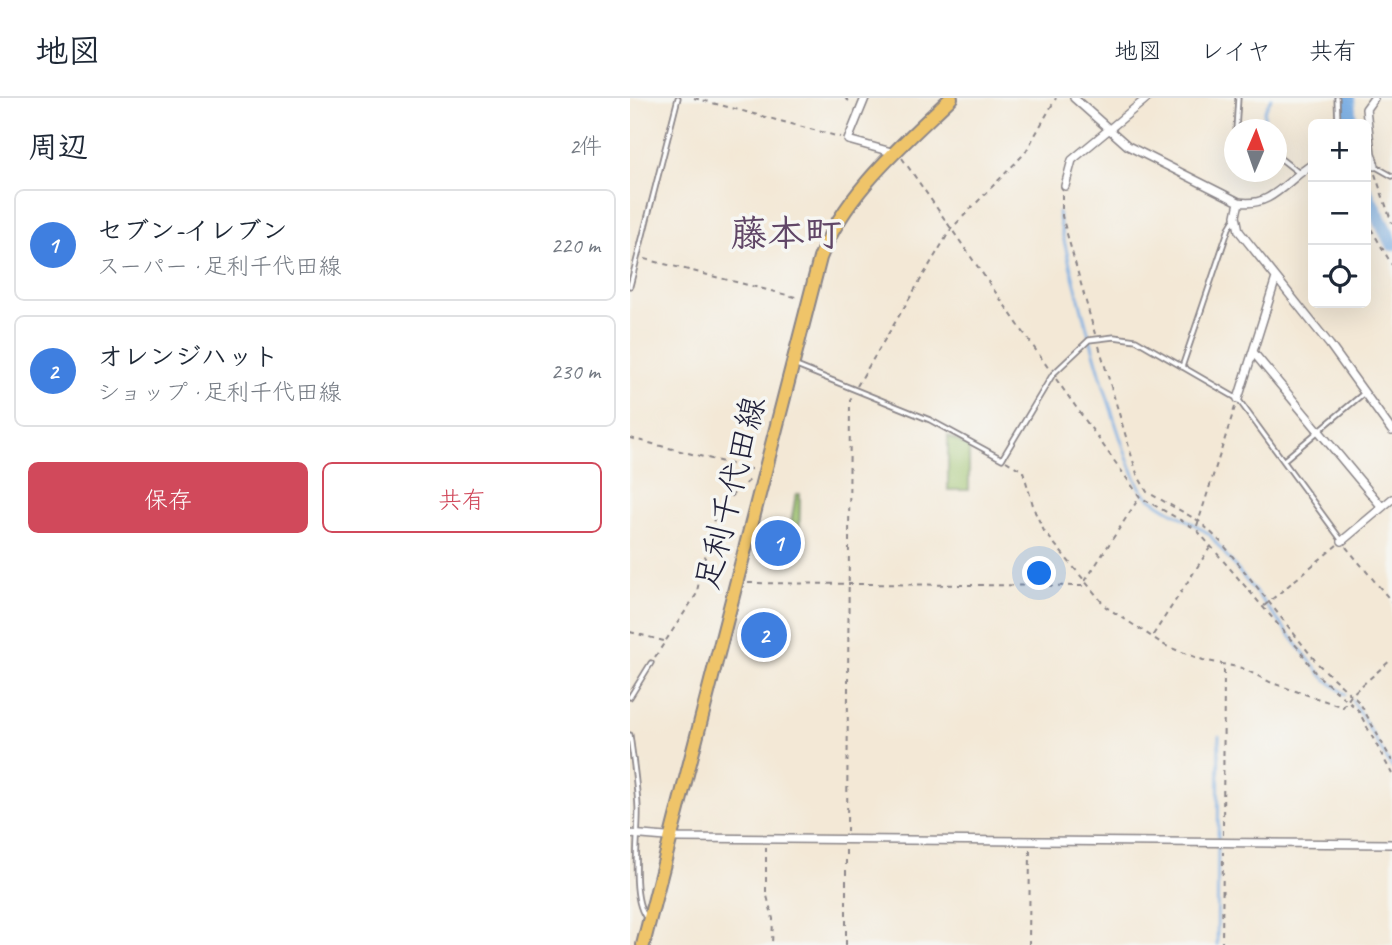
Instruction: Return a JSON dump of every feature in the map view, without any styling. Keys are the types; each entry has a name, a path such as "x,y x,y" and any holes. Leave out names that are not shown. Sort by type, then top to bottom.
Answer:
{"main road":[{"name":"足利千代田線","path":"643,945 820,258 839,216 951,98"}],"street":[{"path":"865,98 848,140 896,153"},
{"path":"1074,98 1128,146 1240,202 1255,204 1265,201 1308,167"},
{"path":"1065,186 1072,160 1147,98"},
{"path":"1366,119 1366,109 1374,98"},
{"path":"1371,160 1375,166"},
{"path":"1240,202 1236,216 1239,231 1392,430"},
{"path":"1238,400 1276,278"},
{"path":"1253,352 1382,507"},
{"path":"1342,541 1392,499"},
{"path":"634,835 766,839 1392,844"}],"lane":[{"path":"630,286 678,98"},
{"path":"1237,119 1238,98"},
{"path":"1337,98 1338,119"},
{"path":"1287,164 1299,173"},
{"path":"1375,166 1392,176"},
{"path":"1182,367 1229,228 1236,216"},
{"path":"792,365 930,420 1002,459 1053,374 1096,337 1136,340 1238,400 1342,541"},
{"path":"1283,461 1365,392"},
{"path":"630,697 651,663"},
{"path":"630,735 634,835 641,910 649,922"}],"path":[{"path":"694,98 848,140"},
{"path":"845,98 860,109"},
{"path":"846,945 850,400 951,229 1024,153 1056,98"},
{"path":"896,153 912,171 1140,497 1196,529 1212,545 1316,674 1357,710 1392,774"},
{"path":"1375,166 1377,186 1392,223"},
{"path":"1065,186 1062,192 1062,216 1137,474 1147,492 1199,521 1222,543 1326,674 1360,703 1392,761"},
{"path":"1371,229 1392,265"},
{"path":"638,257 808,301"},
{"path":"1196,529 1238,400"},
{"path":"630,438 759,471 729,498 714,519 696,594 651,663"},
{"path":"1002,459 1023,471 1035,512 1044,531 1106,607 1166,646 1224,665 1242,668 1272,683 1343,707 1352,694 1392,659"},
{"path":"736,581 1082,586 1140,497"},
{"path":"1263,607 1342,541 1392,602"},
{"path":"1152,637 1212,545"},
{"path":"630,632 665,641"},
{"path":"1222,945 1224,665"},
{"path":"766,839 766,892 773,919 772,945"},
{"path":"1029,945 1030,840"}],"green space":[{"path":"948,436 969,447 969,490 948,490"},
{"path":"796,494 800,494 799,549 787,547"}],"building":[{"path":"777,536 788,539 782,562 771,559"},
{"path":"756,625 773,625 770,649 756,648"}],"waterway":[{"path":"1264,119 1264,112 1271,98"},
{"path":"1348,98 1350,119"},
{"path":"1371,202 1392,244"},
{"path":"1058,212 1110,407 1136,479 1145,494 1209,534 1323,677 1345,694"},
{"path":"1352,700 1392,768"},
{"path":"1217,945 1219,736"}],"place":[{"name":"セブン-イレブン","path":"778,543"},
{"name":"オレンジハット","path":"764,635"}],"district":[{"name":"藤本町","path":"786,233"}]}
